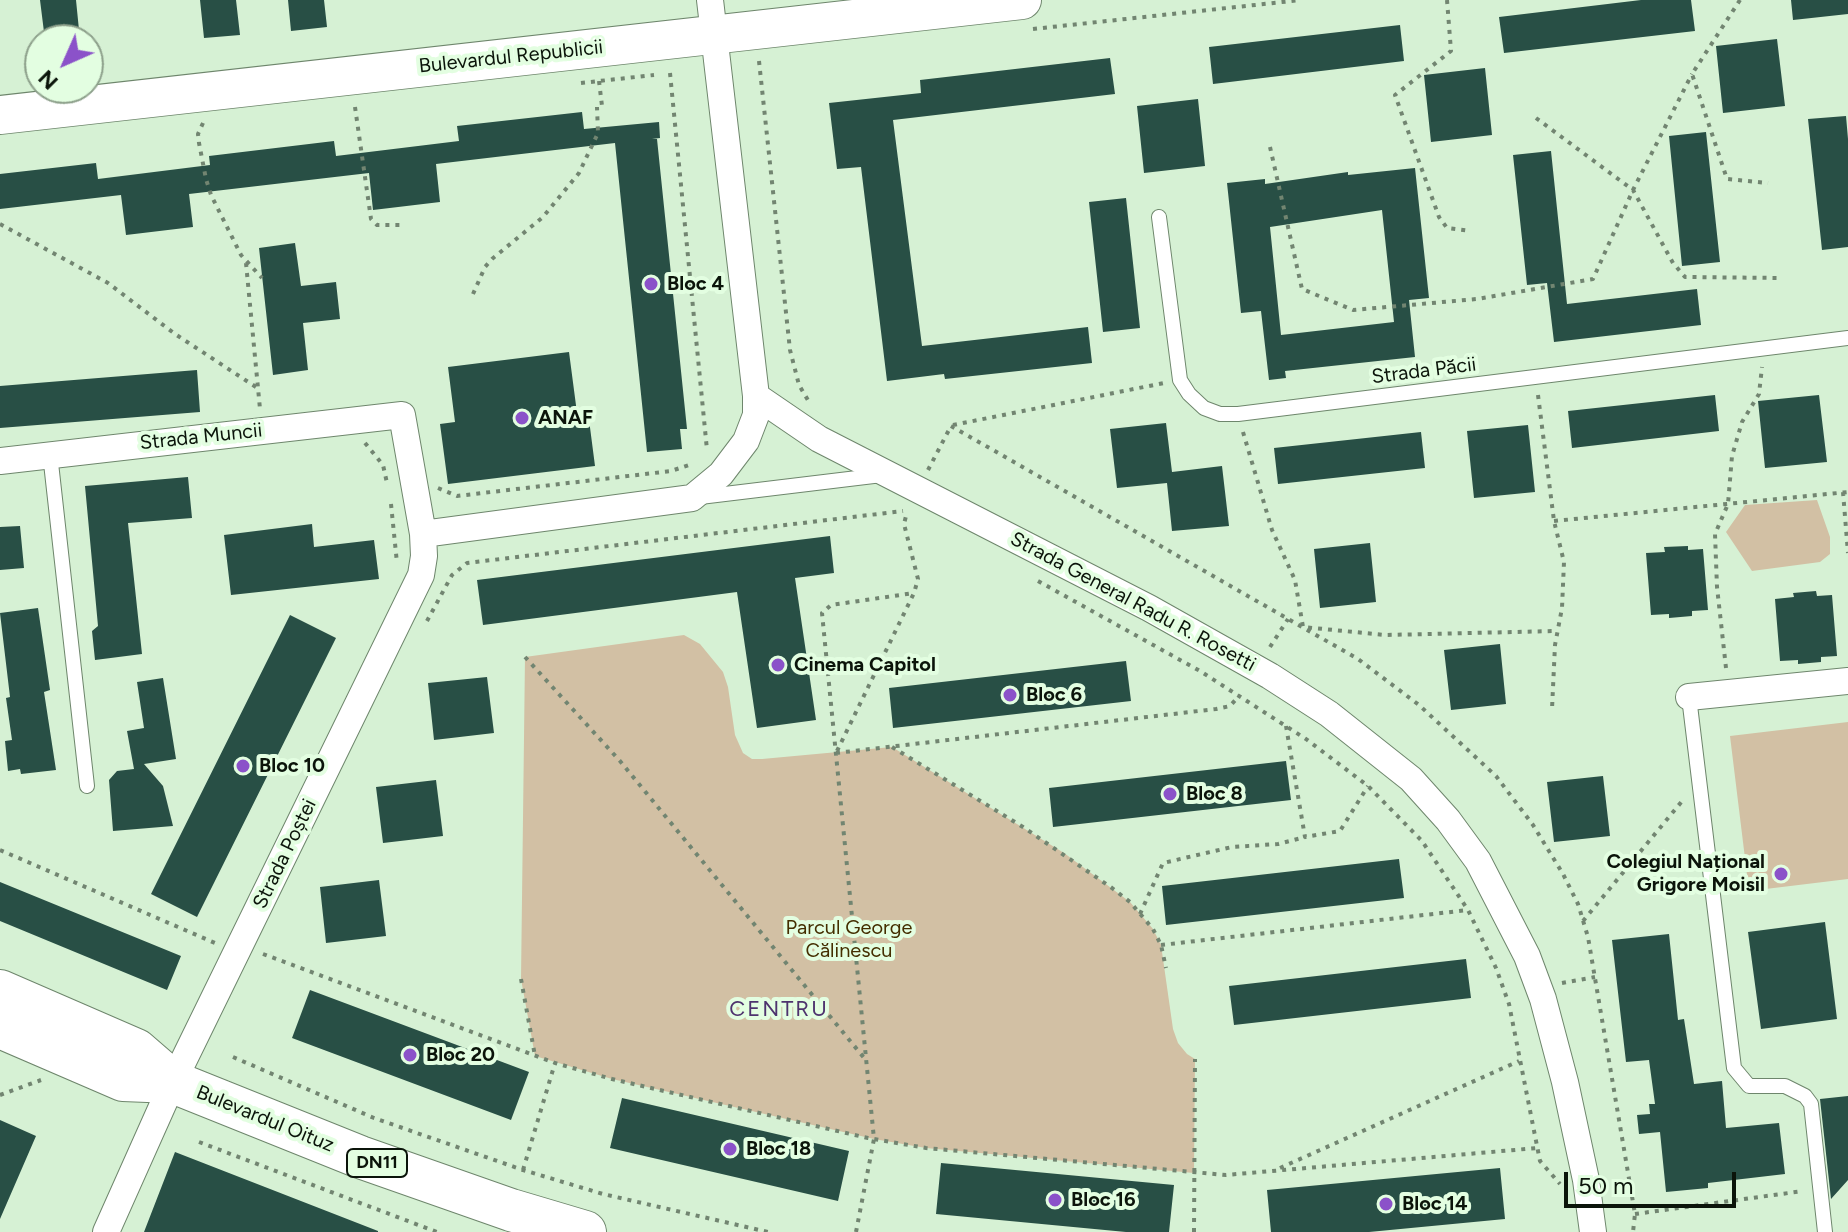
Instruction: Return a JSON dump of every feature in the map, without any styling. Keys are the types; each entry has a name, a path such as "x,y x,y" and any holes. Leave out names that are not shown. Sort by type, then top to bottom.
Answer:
{"main road":[{"name":"Bulevardul Oituz","path":"0,991 136,1050 173,1082"},
{"name":"Bulevardul Oituz","path":"0,1027 123,1080 173,1082 444,1188 585,1232"}],"street":[{"name":"Bulevardul Republicii","path":"0,115 712,17 1022,0"},
{"path":"423,534 692,498 713,482 738,454 752,429 756,396 712,17"},
{"name":"Strada General Radu R. Rosetti","path":"756,396 819,439 1135,600 1270,676 1329,714 1386,758 1433,801 1478,861 1527,956 1550,1026 1578,1136 1593,1232"},
{"name":"Strada Muncii","path":"0,461 402,415"},
{"name":"Strada Poștei","path":"106,1232 173,1082 421,575 423,534 402,415"},
{"path":"1689,697 1848,681"}],"lane":[{"path":"1159,217 1180,380"},
{"name":"Strada Păcii","path":"1180,380 1204,408 1220,414 1238,414 1848,338"},
{"path":"50,454 87,786"},
{"path":"692,498 890,474"},
{"path":"1689,697 1734,1068 1749,1086 1785,1086 1805,1096 1811,1104 1825,1232"}],"path":[{"path":"1447,0 1451,51 1395,95 1439,217 1447,228 1471,231"},
{"path":"1270,147 1302,289 1353,310 1477,299 1593,279 1633,190 1692,74 1740,0"},
{"path":"757,62 792,365 799,385 814,407"},
{"path":"670,73 702,420 707,443 704,455"},
{"path":"1692,74 1727,179 1768,183"},
{"path":"473,294 492,259 543,217 579,173 598,133 599,81"},
{"path":"355,107 371,219 377,225 402,225"},
{"path":"1536,118 1633,190 1673,263 1685,277 1780,278"},
{"path":"203,123 198,134 206,179 226,230 246,261 262,278"},
{"path":"0,224 108,283 175,334 259,389"},
{"path":"246,261 259,389 260,410 256,431"},
{"path":"1729,693 1717,587 1715,534 1728,504 1732,456 1742,422 1759,394 1765,349"},
{"path":"1536,377 1554,521 1564,562 1552,709"},
{"path":"926,474 951,426 1180,380"},
{"path":"1238,414 1272,530 1295,580 1303,627 1385,635 1557,631"},
{"path":"363,441 383,465 390,494 399,575"},
{"path":"435,487 457,496 671,471 683,469 698,460"},
{"path":"1554,521 1846,492 1848,553"},
{"path":"433,615 452,575 467,563 908,510 904,524 918,579 914,593 836,753"},
{"path":"1030,577 1240,695 1286,725 1368,786 1422,841 1468,910 1504,987 1540,1161 1564,1188"},
{"path":"856,1232 874,1139 822,613 831,605 914,593"},
{"path":"1264,657 1288,619"},
{"path":"525,657 620,761 866,1060"},
{"path":"836,753 1216,709 1230,706 1240,695"},
{"path":"1286,725 1305,837"},
{"path":"892,747 1064,853 1112,888 1140,914 1161,945 1166,968"},
{"path":"1583,921 1651,842 1699,779"},
{"path":"1140,914 1163,863 1232,847 1278,844 1340,831 1368,786"},
{"path":"0,850 217,944"},
{"path":"1161,945 1468,910"},
{"path":"259,952 555,1063 612,1079 926,1148 1226,1175 1537,1148"},
{"path":"1554,984 1595,977"},
{"path":"521,979 535,1056"},
{"path":"233,1057 374,1118 523,1170 603,1194 768,1232"},
{"path":"1194,1232 1195,1059"},
{"path":"1275,1171 1519,1061"},
{"path":"523,1170 555,1063"},
{"path":"0,1095 41,1080"},
{"path":"199,1142 437,1232"},
{"path":"1633,1232 1635,1214 1819,1189"}],"green space":[{"path":"1817,500 1830,537 1830,554 1820,562 1752,571 1726,532 1745,505"},
{"name":"Parcul George Călinescu","path":"684,635 700,644 723,672 735,735 743,753 752,759 892,747 1064,853 1130,902 1153,929 1161,945 1173,1029 1178,1043 1195,1059 1194,1173 926,1148 874,1139 612,1079 535,1056 521,979 525,657"},
{"path":"1848,722 1848,879 1749,891 1730,736"}],"building":[{"path":"40,0 76,0 78,24 43,24"},
{"path":"200,0 236,0 240,35 204,38"},
{"path":"288,0 324,0 327,27 291,31"},
{"path":"1641,0 1691,0 1695,31 1504,53 1499,17"},
{"path":"1791,0 1848,0 1848,14 1793,20"},
{"path":"1400,25 1404,61 1213,84 1209,47"},
{"path":"1777,39 1785,106 1723,113 1716,46"},
{"path":"1110,58 1115,94 893,120 922,346 1088,327 1092,363 945,379 944,374 887,381 861,167 837,169 829,103 921,93 920,80"},
{"path":"1485,68 1492,135 1431,142 1424,75"},
{"path":"1198,99 1205,166 1144,173 1137,106"},
{"path":"582,112 584,129 659,122 660,138 652,139 657,139 687,429 680,429 682,449 647,452 615,143 436,164 440,202 373,210 369,173 189,194 193,227 126,235 121,195 0,209 0,174 96,163 98,179 210,165 209,156 334,141 336,156 459,141 457,126"},
{"path":"1846,116 1848,247 1822,250 1808,119"},
{"path":"1706,132 1720,262 1682,266 1669,136"},
{"path":"1551,151 1567,304 1697,289 1701,325 1554,342 1547,283 1527,285 1513,155"},
{"path":"1415,168 1429,298 1409,300 1415,357 1285,371 1286,378 1269,380 1261,311 1241,313 1227,183 1265,179 1265,184 1348,172 1348,175","holes":["1382,210 1394,322 1281,335 1270,227"]},
{"path":"1126,198 1140,328 1103,332 1089,202"},
{"path":"295,243 301,286 336,282 340,319 303,323 308,370 273,375 259,248"},
{"name":"ANAF","path":"569,352 577,413 588,412 595,466 448,484 440,424 455,422 448,367"},
{"path":"197,370 200,412 0,428 0,386"},
{"path":"1715,395 1719,431 1572,448 1568,411"},
{"path":"1819,395 1827,462 1765,468 1758,401"},
{"path":"1166,423 1172,472 1222,466 1229,526 1172,531 1167,483 1117,488 1110,429"},
{"path":"1528,425 1535,492 1474,498 1467,431"},
{"path":"1421,432 1425,468 1278,484 1274,448"},
{"path":"188,477 192,518 128,523 142,654 95,660 92,631 98,626 85,486"},
{"path":"312,524 314,547 374,540 379,579 231,595 224,535"},
{"path":"20,526 24,568 0,570 0,527"},
{"path":"830,536 834,573 795,578 816,720 757,728 737,592 483,625 477,580"},
{"path":"1370,543 1376,602 1320,608 1314,549"},
{"path":"1688,546 1688,550 1703,549 1708,610 1692,611 1692,616 1669,618 1669,614 1651,615 1646,553 1665,552 1664,547"},
{"path":"1816,591 1817,596 1832,595 1837,656 1821,657 1821,662 1798,664 1798,660 1780,661 1775,599 1794,597 1793,593"},
{"path":"38,608 50,690 44,692 56,770 21,774 20,769 8,771 5,741 12,740 6,698 10,697 0,613"},
{"name":"Bloc 10","path":"290,615 336,638 197,917 151,894"},
{"path":"1500,644 1506,704 1451,710 1444,650"},
{"name":"Bloc 6","path":"1126,661 1131,701 893,728 889,688"},
{"path":"487,677 494,733 434,740 428,683"},
{"path":"163,678 176,759 144,764 163,786 173,826 113,831 109,780 117,771 134,769 127,731 144,728 137,682"},
{"name":"Bloc 8","path":"1286,761 1291,800 1053,827 1049,788"},
{"path":"1603,776 1610,836 1554,842 1547,782"},
{"path":"436,780 443,836 383,843 376,787"},
{"path":"1399,859 1404,898 1166,925 1162,886"},
{"path":"379,880 386,936 326,943 320,887"},
{"path":"0,882 181,956 167,990 0,921"},
{"path":"1825,922 1837,1019 1761,1029 1748,932"},
{"path":"1669,934 1678,1020 1684,1019 1694,1084 1722,1081 1726,1128 1779,1123 1785,1174 1708,1183 1708,1188 1666,1192 1660,1132 1639,1134 1637,1115 1650,1114 1649,1104 1655,1104 1649,1060 1626,1062 1612,940"},
{"path":"1466,959 1471,998 1234,1025 1229,986"},
{"name":"Bloc 20","path":"310,990 529,1072 511,1120 292,1038"},
{"path":"1848,1096 1848,1180 1831,1199 1820,1099"},
{"name":"Bloc 18","path":"622,1098 849,1151 838,1201 610,1148"},
{"path":"0,1120 36,1136 0,1219"},
{"path":"175,1152 378,1231 378,1232 144,1232"},
{"name":"Bloc 16","path":"941,1163 1174,1185 1169,1232 1126,1232 936,1214"},
{"name":"Bloc 14","path":"1500,1168 1505,1219 1369,1232 1271,1232 1267,1190"}],"place":[{"name":"Bloc 4","path":"651,284"},
{"name":"ANAF","path":"522,418"},
{"name":"Cinema Capitol","path":"778,665"},
{"name":"Bloc 6","path":"1010,695"},
{"name":"Bloc 10","path":"243,766"},
{"name":"Bloc 8","path":"1170,794"},
{"name":"Colegiul Național Grigore Moisil","path":"1781,874"},
{"name":"Bloc 20","path":"410,1055"},
{"name":"Bloc 18","path":"730,1149"},
{"name":"Bloc 16","path":"1055,1200"},
{"name":"Bloc 14","path":"1386,1204"}],"district":[{"name":"CENTRU","path":"779,1010"}]}
